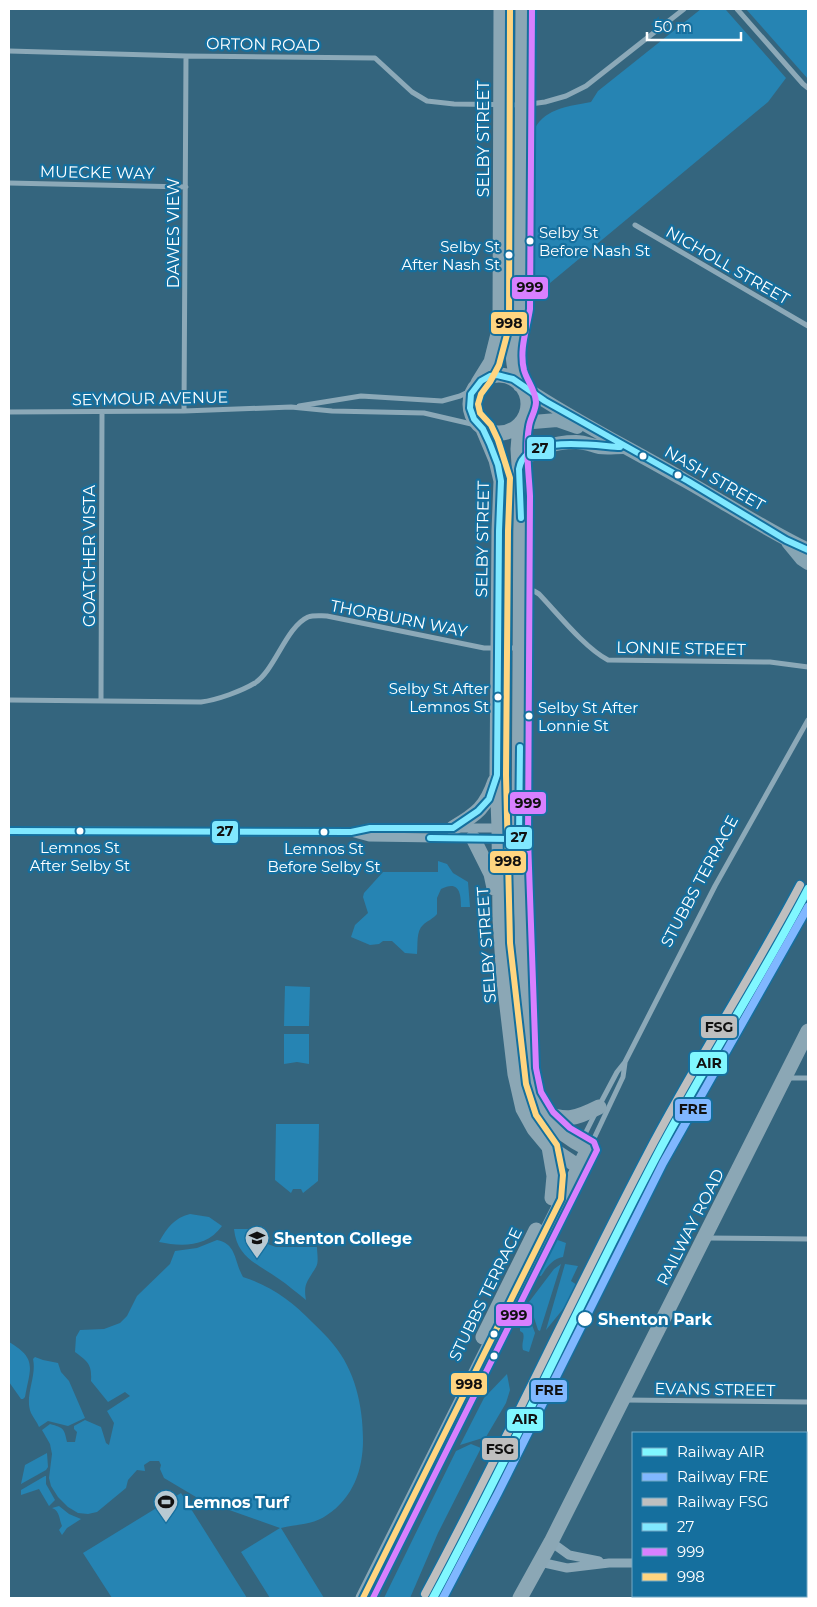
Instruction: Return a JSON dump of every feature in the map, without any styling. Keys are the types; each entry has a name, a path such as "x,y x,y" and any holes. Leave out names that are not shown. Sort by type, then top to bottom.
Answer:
{"main road":[{"name":"SELBY STREET","path":"476,386 491,362 500,326 501,9"},
{"path":"521,386 511,378 501,375 487,377 476,386 470,397 472,417 481,427 494,433 503,432 511,430 520,423 525,417 528,405 526,395 515,369 513,352 514,338 521,310 522,9"},
{"name":"NASH STREET","path":"521,386 545,402 786,540 808,550"},
{"name":"NASH STREET","path":"520,423 551,420 563,421 626,447"},
{"name":"SELBY STREET","path":"520,423 518,445 521,496 519,833 527,1070 531,1093 537,1107 554,1126 584,1147"},
{"name":"SELBY STREET","path":"481,427 496,460 501,478 497,774 500,919 504,981 517,1086 528,1119 549,1146 575,1164"},
{"path":"520,466 524,458 531,453 563,443 576,442 599,446 626,447"},
{"name":"NASH STREET","path":"786,540 802,559 808,563"},
{"path":"453,828 478,811 489,799 497,774"},
{"path":"473,838 491,874 500,919"},
{"name":"RAILWAY ROAD","path":"520,1598 551,1542 808,1031"},
{"path":"542,1113 562,1119 572,1118 599,1107"},
{"path":"549,1146 554,1176 552,1198"},
{"name":"STUBBS TERRACE","path":"363,1598 584,1147"},
{"name":"STUBBS TERRACE","path":"353,1598 552,1198 575,1164"}],"street":[{"name":"ORTON ROAD","path":"9,52 376,58 412,92 427,101 454,104 523,105 555,99 586,86 684,9"},
{"path":"737,9 808,88"},
{"name":"DAWES VIEW","path":"184,411 186,56"},
{"name":"MUECKE WAY","path":"9,183 186,187"},
{"name":"NICHOLL STREET","path":"635,225 808,326"},
{"name":"SEYMOUR AVENUE","path":"291,408 361,396 442,401 460,396 476,386"},
{"name":"SEYMOUR AVENUE","path":"9,412 291,408 424,413 481,427"},
{"name":"GOATCHER VISTA","path":"102,412 102,701"},
{"name":"LONNIE STREET","path":"521,590 534,591 539,594 588,645 608,660 770,662 808,667"},
{"name":"THORBURN WAY","path":"9,700 201,702 216,700 255,682 264,674 297,626 310,616 327,616 484,648 520,648"},
{"name":"STUBBS TERRACE","path":"584,1147 599,1107 617,1072 625,1062 718,880 808,720"},
{"path":"9,831 351,832 370,828 453,828 499,833 519,833"},
{"path":"351,832 369,837 473,838 499,833"},
{"name":"STUBBS TERRACE","path":"584,1147 622,1077 625,1062"},
{"path":"785,1078 808,1078"},
{"path":"704,1238 808,1240"},
{"name":"EVANS STREET","path":"622,1400 808,1402"},
{"path":"551,1542 570,1555 610,1563"},
{"path":"540,1562 567,1568 610,1563 632,1563"}],"shaded area":[{"path":"701,9 726,10 786,78 768,102 544,288 534,283 535,128 545,116 552,112 591,102 598,91"},
{"path":"746,9 808,9 808,79"},
{"path":"438,861 447,864 453,873 468,882 470,907 461,907 458,889 455,887 441,889 437,898 437,914 423,925 419,931 417,954 405,953 392,941 383,941 379,944 370,945 351,937 355,925 368,913 363,897 364,893 383,872 438,872"},
{"path":"285,986 310,987 309,1026 284,1026"},
{"path":"284,1034 309,1034 309,1064 297,1062 284,1064"},
{"path":"276,1124 319,1124 318,1181 303,1193 301,1189 293,1189 291,1193 275,1180"},
{"path":"190,1214 209,1217 222,1226 216,1233 202,1242 176,1245 159,1242 172,1224"},
{"path":"234,1229 255,1229 262,1242 276,1247 317,1247 317,1263 306,1286 306,1300 244,1254 239,1247"},
{"path":"555,1239 566,1243 563,1257 553,1262 541,1276 536,1275"},
{"path":"217,1240 232,1249 243,1277 263,1285 280,1295 297,1307 326,1335 341,1354 356,1389 363,1427 363,1451 355,1482 350,1492 336,1508 322,1518 281,1528 324,1598 270,1598 241,1552 280,1528 201,1500 164,1478 159,1461 150,1461 144,1465 145,1471 137,1470 128,1480 126,1488 97,1512 88,1514 78,1513 68,1507 58,1497 51,1486 49,1478 52,1454 50,1444 42,1430 50,1424 63,1429 67,1442 75,1442 77,1432 74,1426 85,1420 101,1427 106,1443 109,1445 114,1423 107,1411 130,1396 125,1392 108,1402 91,1381 90,1367 75,1352 76,1337 80,1330 104,1329 120,1323 127,1316 137,1296 170,1264 175,1251 197,1248"},
{"path":"561,1264 540,1331 538,1330 529,1302 554,1269"},
{"path":"565,1264 578,1266 571,1281 577,1285 572,1298 546,1330"},
{"path":"531,1322 535,1333 529,1352 523,1350 523,1333 520,1331 520,1327"},
{"path":"9,1342 24,1354 30,1365 29,1379 23,1399 21,1399 9,1382"},
{"path":"35,1357 58,1363 61,1372 69,1381 85,1418 68,1426 48,1421 39,1427 29,1407 34,1366 33,1359"},
{"path":"507,1374 510,1390 506,1403 486,1437 460,1445 484,1398"},
{"path":"471,1444 481,1448 438,1533 410,1598 384,1598 456,1451"},
{"path":"47,1453 48,1467 46,1470 21,1484 25,1465"},
{"path":"45,1476 46,1484 55,1500 49,1506 39,1489 21,1495 21,1490"},
{"name":"Lemnos Turf","path":"181,1493 247,1598 112,1598 83,1553"},
{"path":"59,1506 69,1514 81,1519 67,1528 62,1535 59,1530 62,1526 59,1515 52,1508"}],"rail line":[{"name":"FSG","path":"425,1594 482,1485 647,1155 800,885"},
{"name":"AIR","path":"433,1598 490,1489 655,1159 808,889"},
{"name":"FRE","path":"443,1598 498,1493 663,1163 808,907"}],"transit line":[{"name":"998","path":"363,1598 561,1199 563,1175 557,1145 536,1115 526,1084 510,943 506,775 510,478 498,440 491,425 480,413 478,404 481,394 499,365 509,327 510,9"},
{"name":"999","path":"373,1598 597,1150 594,1142 570,1128 553,1112 541,1092 536,1068 528,839 530,496 527,453 529,427 536,402 524,370 522,354 530,309 532,9"},
{"name":"27","path":"9,831 351,832 370,828 453,828 478,811 489,799 497,775 501,481 498,465 490,444 483,429 474,419 470,408 471,394 481,381 490,376 497,375 513,379 545,401 688,481 786,540 808,550"},
{"name":"27","path":"521,518 519,469 524,458 534,450 563,444 620,447"},
{"name":"27","path":"430,838 519,839 520,747"}],"place":[{"name":"Selby St Before Nash St","path":"530,241"},
{"name":"Selby St After Nash St","path":"509,255"},
{"name":"Selby St After Lemnos St","path":"498,697"},
{"name":"Selby St After Lonnie St","path":"529,716"},
{"name":"Lemnos St After Selby St","path":"80,831"},
{"name":"Lemnos St Before Selby St","path":"324,832"},
{"name":"Shenton College","path":"257,1259"},
{"name":"Shenton Park","path":"585,1319"},
{"name":"Lemnos Turf","path":"166,1523"}]}
